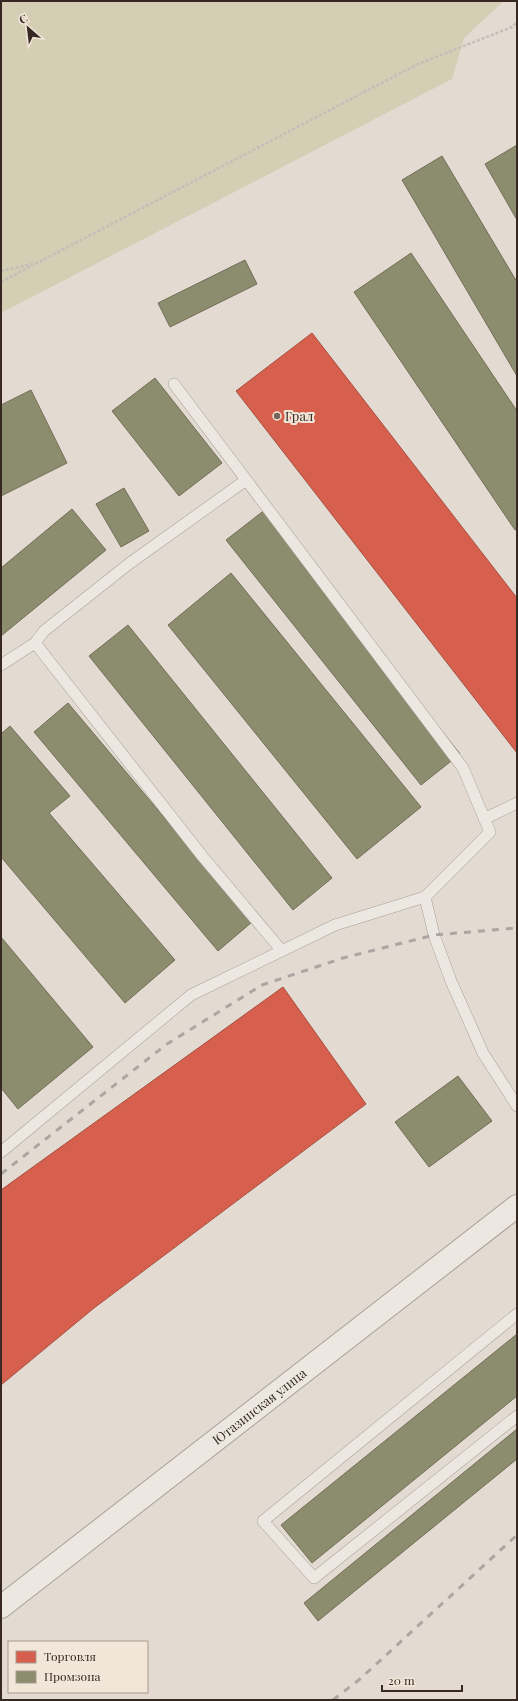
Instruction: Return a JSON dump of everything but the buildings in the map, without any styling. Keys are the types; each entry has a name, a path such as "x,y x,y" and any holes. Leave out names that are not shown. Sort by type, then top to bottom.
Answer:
{"street":[{"name":"Ютазинская улица","path":"1,1607 517,1206"}],"lane":[{"path":"1,1152 191,995 335,925 425,897 490,832 462,768 174,384"},
{"path":"1,665 35,643 44,631 130,563 246,480"},
{"path":"35,643 203,857 282,951"},
{"path":"484,819 517,803"},
{"path":"425,897 434,935 450,981 483,1053 517,1106"},
{"path":"517,1314 263,1521 314,1578 517,1416"}],"path":[{"path":"1,282 418,64 512,27 517,22"},
{"path":"1,271 37,263"}],"shaded area":[{"path":"1,1 504,1 464,38 452,79 1,313"}],"railway":[{"path":"1,1174 167,1044 262,985 343,958 434,935 517,928"},
{"path":"333,1700 360,1679 517,1535"}],"place":[{"name":"Грал","path":"277,416"}]}
